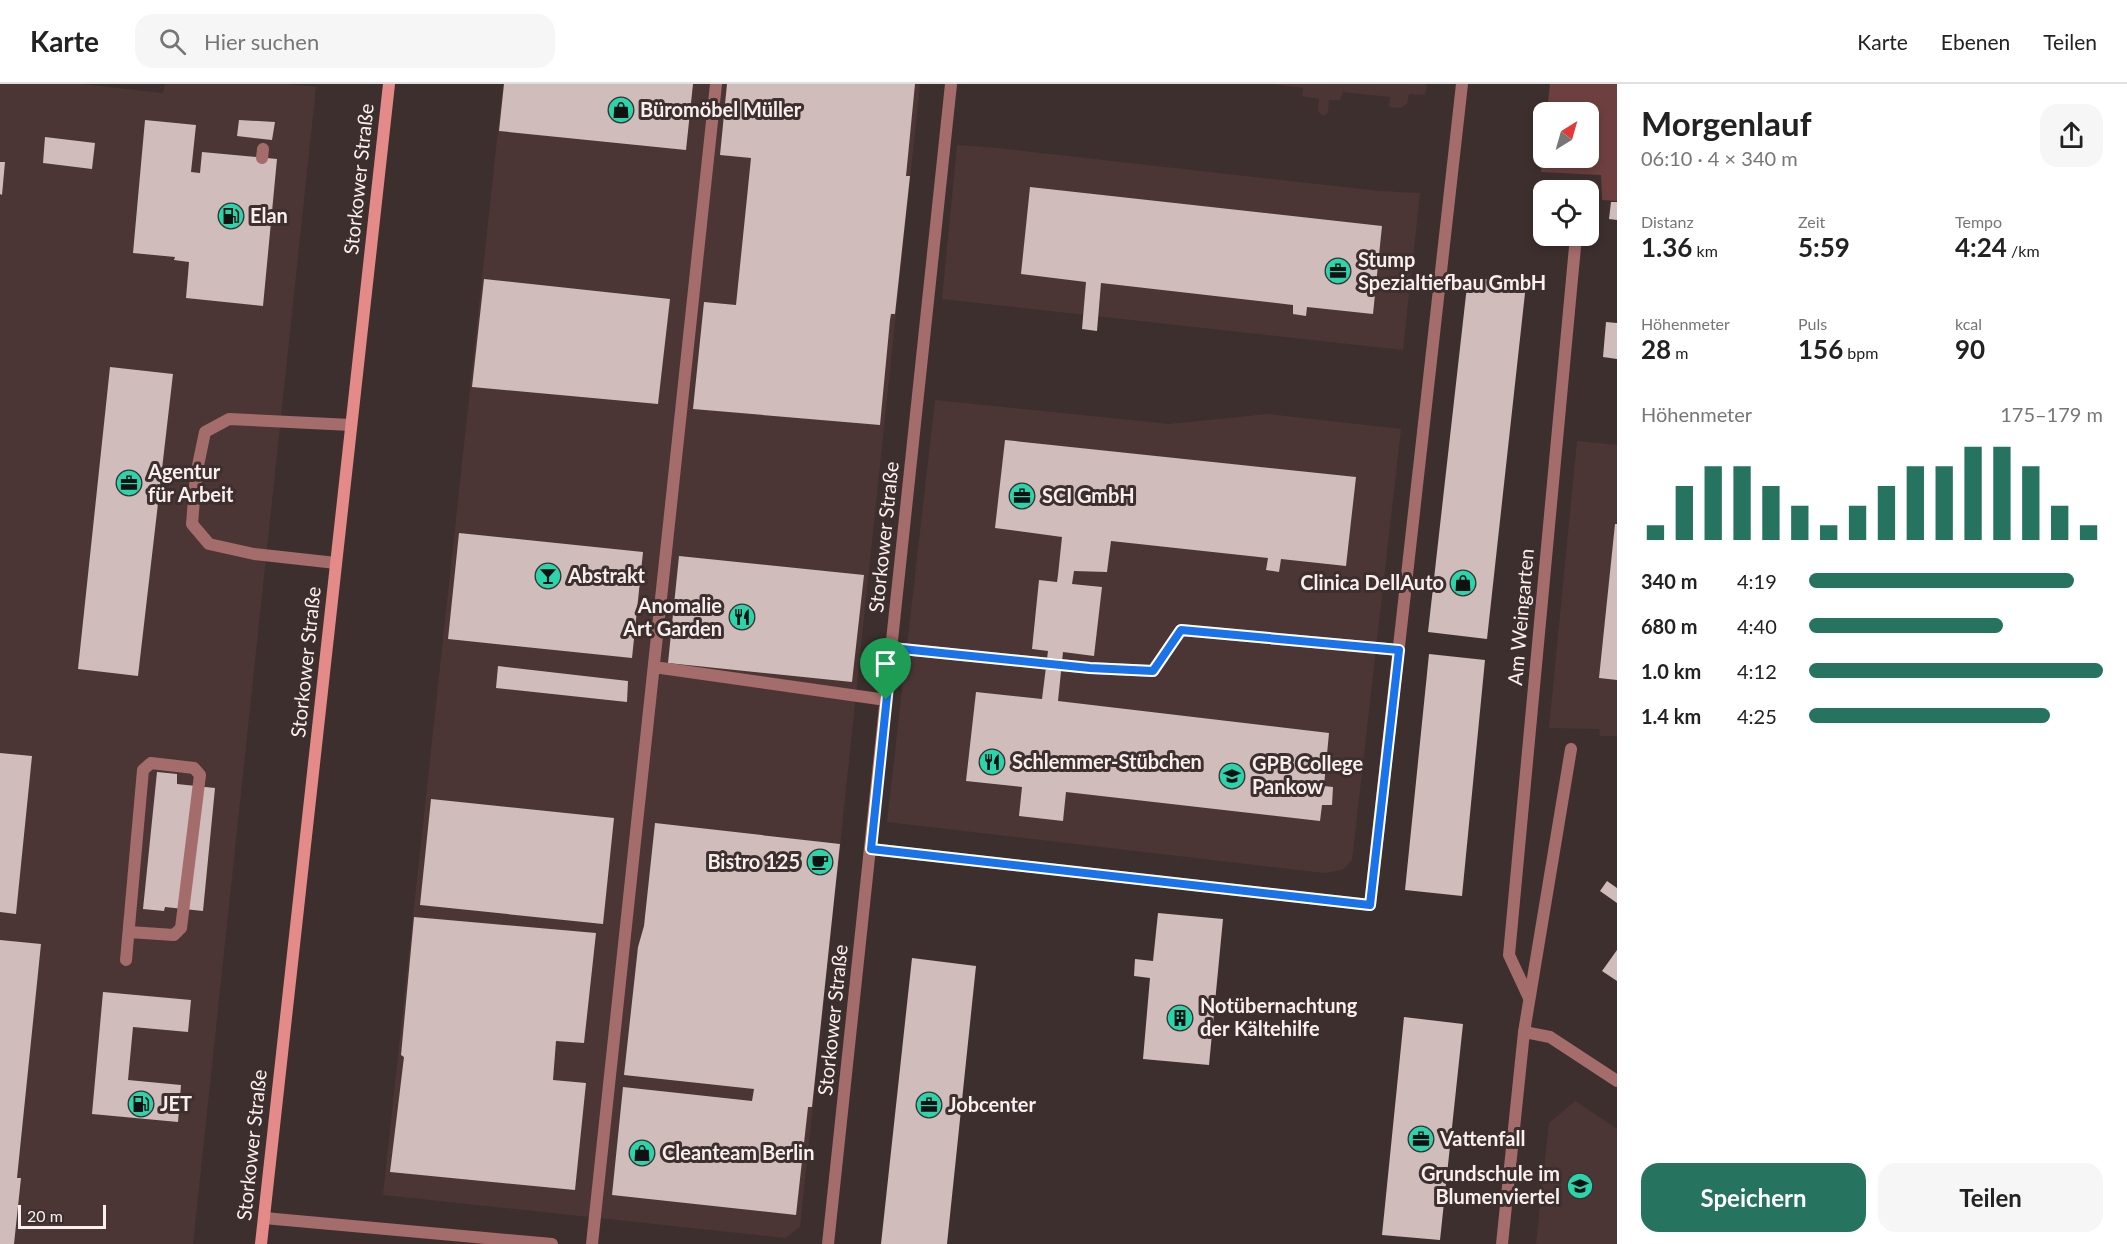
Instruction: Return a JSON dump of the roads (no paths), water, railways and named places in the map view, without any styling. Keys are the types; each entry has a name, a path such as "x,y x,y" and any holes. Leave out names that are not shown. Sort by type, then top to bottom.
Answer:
{"main road":[{"name":"Storkower Straße","path":"261,1244 389,84"}],"street":[{"path":"592,1244 716,84"},
{"name":"Storkower Straße","path":"828,1244 951,84"},
{"path":"871,849 1370,905 1462,84"},
{"name":"Am Weingarten","path":"1529,998 1509,955 1575,246"},
{"path":"336,563 254,554 209,544 192,524 196,475 206,432 228,419 351,425"},
{"path":"892,648 1090,668 1153,671 1181,630 1399,650"},
{"path":"654,667 886,700"},
{"path":"1502,1244 1524,1032 1570,748"},
{"path":"126,960 143,770 151,763 194,768 200,775 181,928 174,936 129,932"},
{"path":"1524,1032 1550,1037 1617,1081"},
{"path":"264,1218 552,1244"}],"place":[{"name":"Büromöbel Müller","path":"621,110"},
{"name":"Elan","path":"231,216"},
{"name":"Stump Spezialtiefbau GmbH","path":"1338,271"},
{"name":"Agentur für Arbeit","path":"129,483"},
{"name":"SCI GmbH","path":"1022,496"},
{"name":"Abstrakt","path":"548,576"},
{"name":"Clinica DellAuto","path":"1463,583"},
{"name":"Anomalie Art Garden","path":"742,617"},
{"name":"Schlemmer-Stübchen","path":"992,762"},
{"name":"GPB College Pankow","path":"1232,776"},
{"name":"Bistro 125","path":"820,862"},
{"name":"Notübernachtung der Kältehilfe","path":"1180,1018"},
{"name":"JET","path":"141,1104"},
{"name":"Jobcenter","path":"929,1105"},
{"name":"Vattenfall","path":"1421,1139"},
{"name":"Cleanteam Berlin","path":"642,1153"},
{"name":"Grundschule im Blumenviertel","path":"1580,1186"}]}
